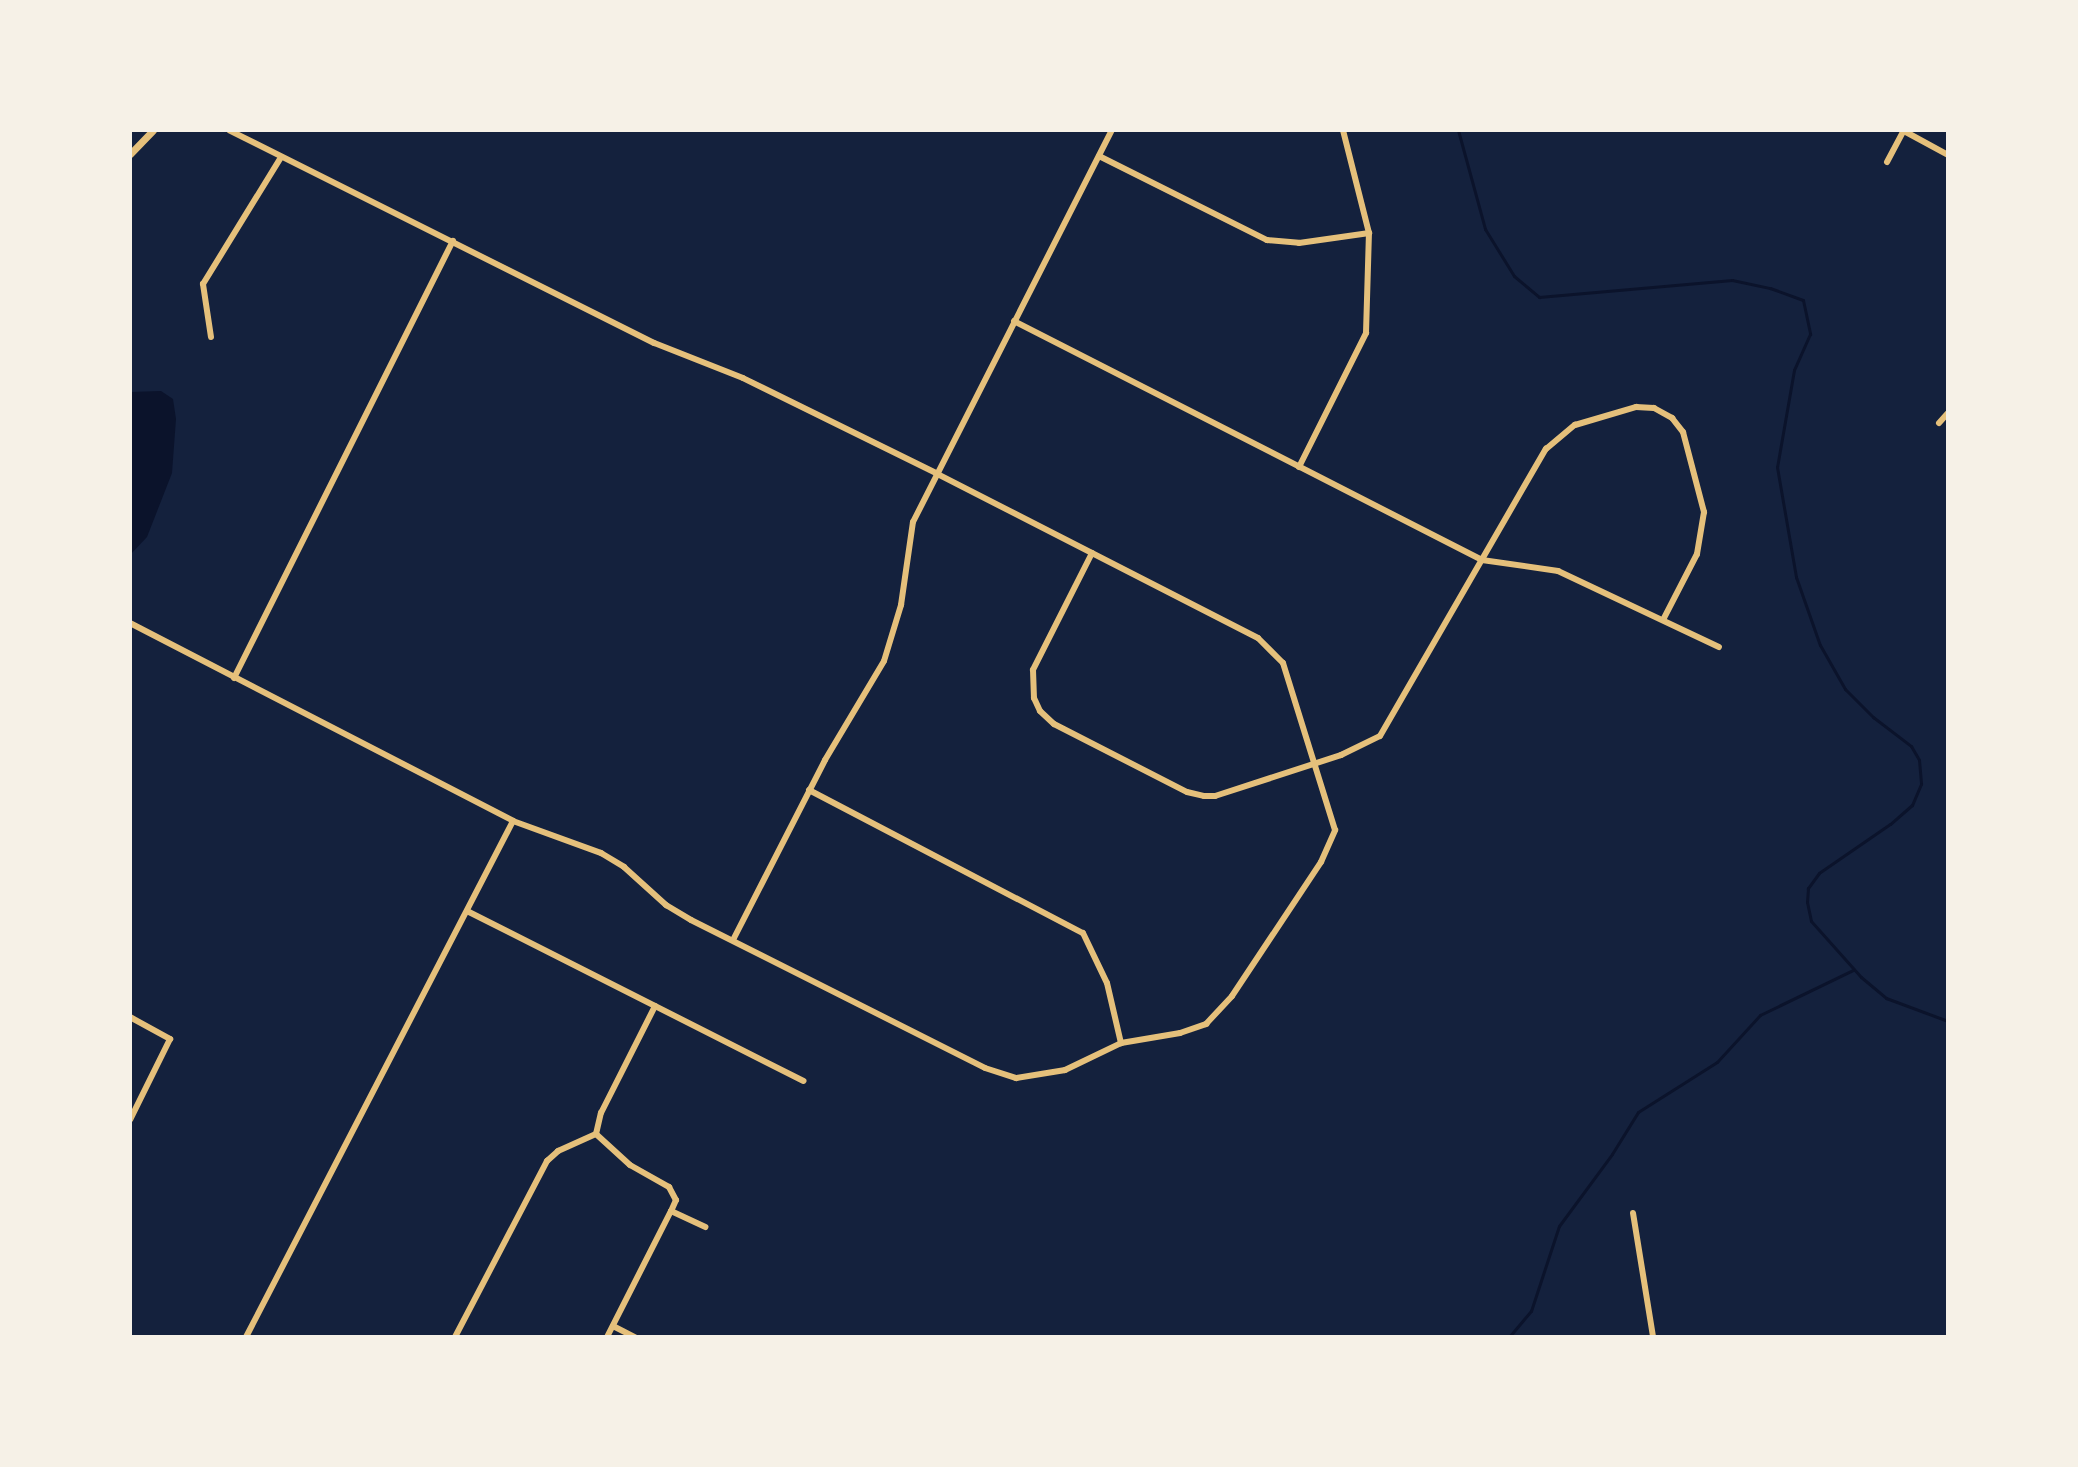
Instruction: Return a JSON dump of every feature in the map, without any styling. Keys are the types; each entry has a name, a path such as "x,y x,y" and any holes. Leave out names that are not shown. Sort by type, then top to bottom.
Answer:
{"street":[{"path":"130,154 153,130"},
{"path":"130,623 513,821 601,853 624,867 666,905 985,1068 1016,1078 1065,1070 1121,1043 1180,1033 1206,1024 1232,996 1333,838 1334,818 1283,663 1247,632 936,473 743,378 654,343 229,130"},
{"path":"733,940 809,790 892,642 913,522 1112,130"},
{"path":"1299,467 1366,333 1369,233 1343,130"},
{"path":"1887,162 1904,130 1948,155"},
{"path":"1099,156 1267,240 1299,243 1369,233"},
{"path":"211,337 203,284 281,157"},
{"path":"234,678 453,241"},
{"path":"1014,321 1482,560 1558,571 1719,647"},
{"path":"1092,553 1033,670 1034,698 1046,718 1195,795 1215,796 1363,747 1380,736 1546,449 1563,432 1610,413 1636,407 1654,408 1672,418 1683,432 1704,512 1697,554 1663,620"},
{"path":"1939,423 1948,413"},
{"path":"809,790 1083,933 1107,983 1121,1043"},
{"path":"246,1337 513,821"},
{"path":"467,911 803,1081"},
{"path":"596,1134 601,1113 655,1006"},
{"path":"130,1017 170,1039 130,1120"},
{"path":"596,1134 630,1165 669,1187 676,1200 607,1337"},
{"path":"455,1337 547,1161 558,1151 596,1134"},
{"path":"671,1211 705,1227"},
{"path":"1633,1213 1653,1337"},
{"path":"613,1326 635,1337"}],"water":[{"path":"161,391 173,399 176,419 172,473 147,537 130,555 130,392"}],"waterway":[{"path":"1458,130 1485,229 1514,276 1539,297 1732,280 1770,288 1803,300 1810,334 1794,370 1777,467 1796,577 1820,645 1845,689 1873,717 1911,746 1919,760 1921,784 1912,805 1819,873 1808,888 1807,902 1811,921 1861,977 1886,998 1948,1021"},
{"path":"1509,1337 1531,1311 1559,1226 1612,1154 1638,1112 1717,1062 1760,1015 1853,970"}]}
